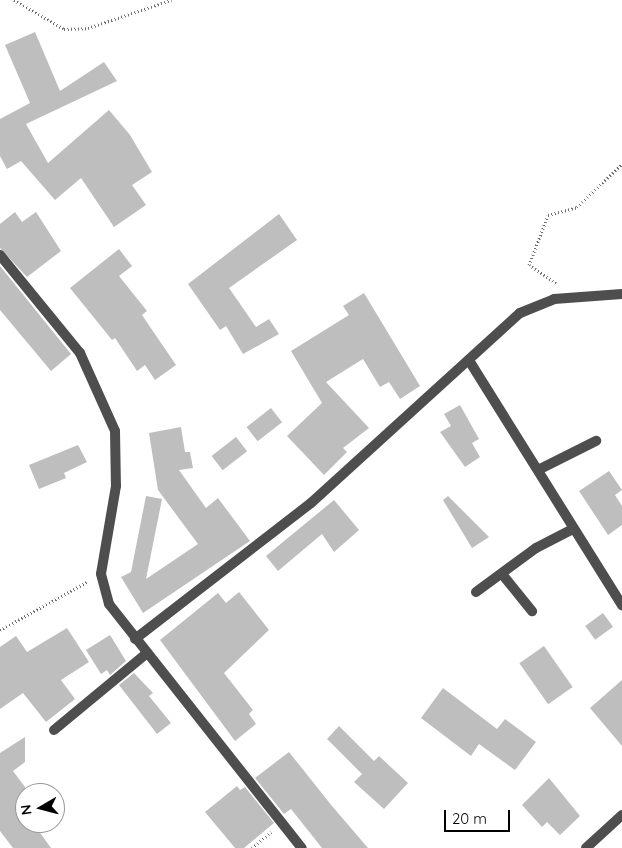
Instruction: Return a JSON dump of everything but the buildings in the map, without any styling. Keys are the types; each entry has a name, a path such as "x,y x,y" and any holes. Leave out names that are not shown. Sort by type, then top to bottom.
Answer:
{"street":[{"path":"0,255 80,352 115,431 116,486 101,574 109,604 302,848"},
{"path":"135,639 311,503 470,362 520,313 554,300 622,294"},
{"path":"470,362 540,470 573,528 622,605"},
{"path":"540,470 596,441"},
{"path":"476,592 573,528"},
{"path":"502,574 532,611"},
{"path":"54,730 147,653"},
{"path":"586,848 622,815"}],"path":[{"path":"14,0 64,30 88,28 171,0"},
{"path":"578,297 529,265 548,215 577,207 622,164"},
{"path":"0,630 101,574"},
{"path":"252,848 282,822"}]}
